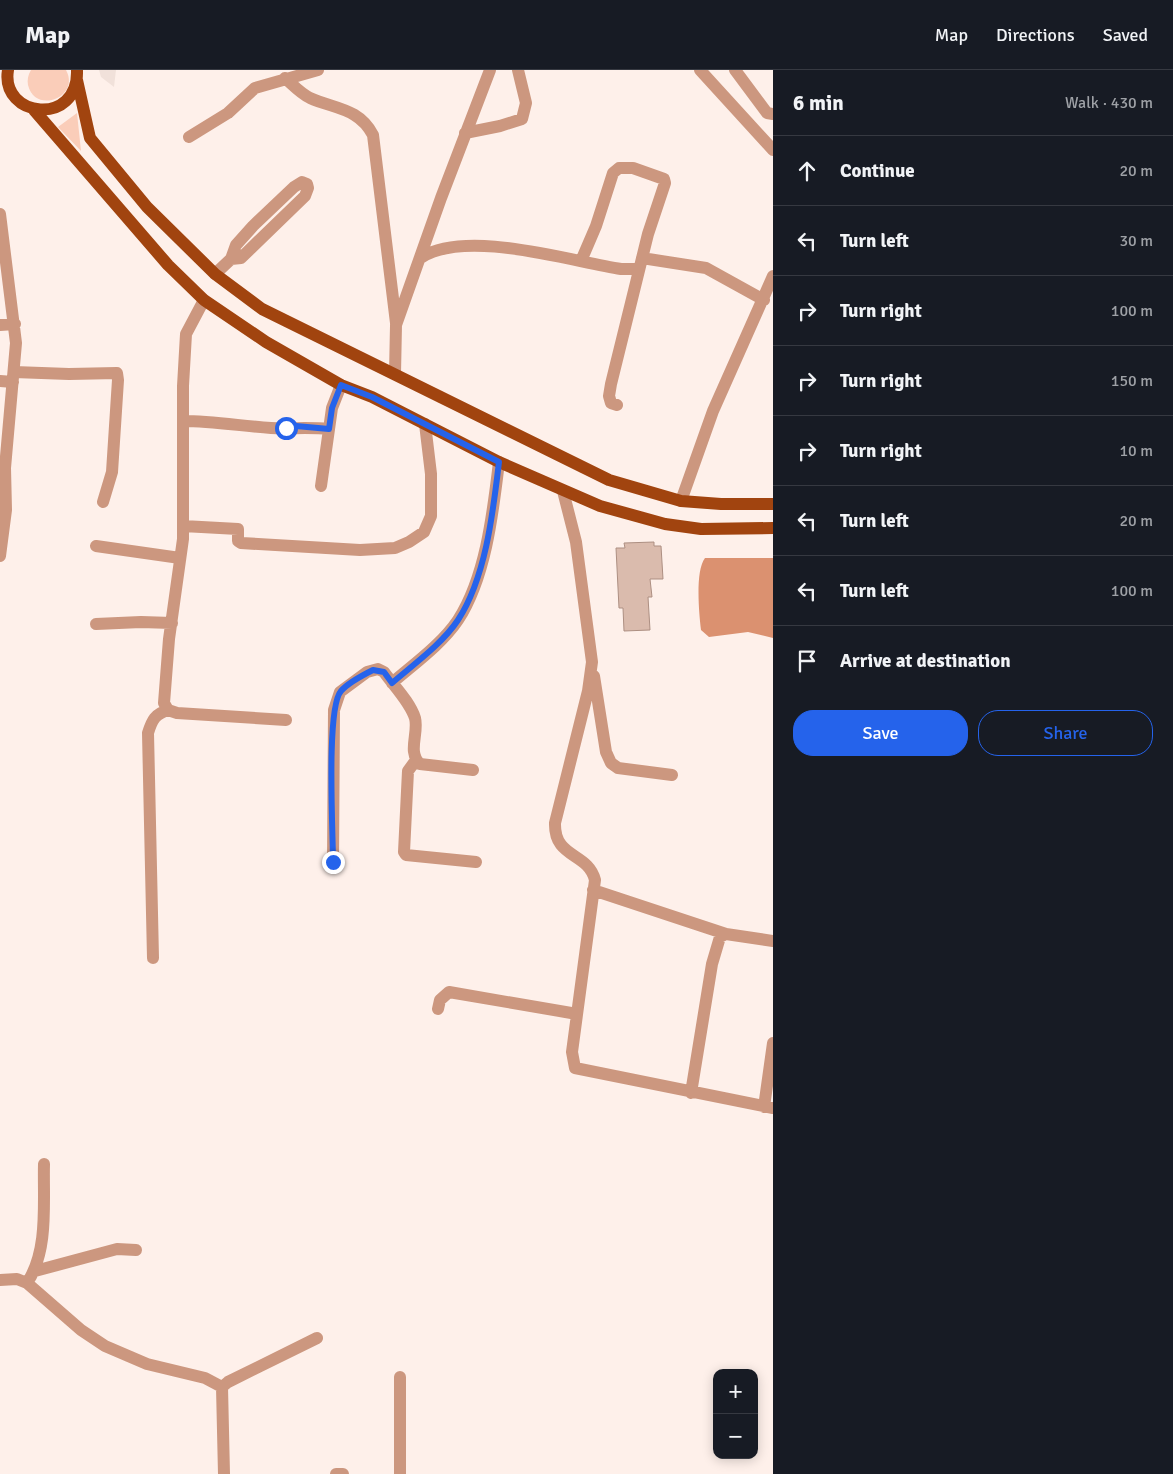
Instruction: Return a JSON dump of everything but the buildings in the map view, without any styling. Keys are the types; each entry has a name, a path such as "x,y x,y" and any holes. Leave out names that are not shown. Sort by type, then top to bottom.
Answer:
{"main road":[{"path":"8,70 9,84 13,94"},
{"path":"34,110 52,109 67,101 74,91 77,75"},
{"path":"77,75 90,138 147,207 215,274 262,309 609,480 681,501 721,504 773,504"},
{"path":"0,86 34,110 168,265 204,300 266,342 341,385 372,397 499,462 600,506 665,524 701,529 773,528"}],"street":[{"path":"189,137 224,116 254,88 318,70"},
{"path":"396,325 422,257 465,132 490,70"},
{"path":"465,132 500,126 522,119 526,104 518,70"},
{"path":"700,70 773,150"},
{"path":"735,70 767,113 773,114"},
{"path":"285,78 308,97 348,110 357,115 367,124 373,135 396,325 395,374"},
{"path":"581,261 596,226 613,173 624,167 662,177 664,180 640,263 609,396 611,403 617,405"},
{"path":"215,274 231,259 236,245 253,226 294,187 302,182 307,184 308,188 305,196 241,258 231,259"},
{"path":"0,214 15,324 3,468 6,510 0,556"},
{"path":"422,257 439,250 485,246 621,269 640,263 706,268 764,300"},
{"path":"681,501 713,411 764,300 773,276"},
{"path":"168,710 164,703 183,526 183,421 186,334 204,300"},
{"path":"0,325 15,324"},
{"path":"9,378 116,373 118,380 112,472 103,502"},
{"path":"321,486 332,408 341,385"},
{"path":"183,421 228,422 270,428 296,426 329,429"},
{"path":"183,526 238,529 238,541 241,543 360,550 395,548 409,542 424,532 430,516 431,474 425,424"},
{"path":"392,683 452,626 470,598 489,527 499,462"},
{"path":"563,491 576,542 606,752 611,763 618,768 672,775"},
{"path":"96,546 180,558"},
{"path":"96,624 172,623"},
{"path":"592,662 588,691 555,823 555,836 571,856 588,864 593,870 596,880 593,890 572,1052 575,1068 768,1107 773,1044"},
{"path":"333,862 334,710 340,692 373,670 384,672 415,718 416,760 408,772 404,852 406,855 476,862"},
{"path":"153,958 148,733 151,722 158,713 168,710 177,713 286,720"},
{"path":"416,760 420,764 473,770"},
{"path":"593,890 726,934 773,942"},
{"path":"692,1093 715,947 720,937 726,934"},
{"path":"438,1009 440,1000 444,994 449,992 577,1014"},
{"path":"27,1283 35,1271 43,1223 44,1164"},
{"path":"35,1271 117,1249 136,1250"},
{"path":"0,1280 17,1279 27,1283 38,1290 81,1330 105,1346 148,1364 205,1378 222,1387"},
{"path":"222,1387 228,1382 317,1338"},
{"path":"400,1377 400,1474"},
{"path":"222,1387 224,1474"},
{"path":"336,1474 343,1474"}],"shaded area":[{"path":"31,70 66,70 69,80 67,88 62,95 55,99 47,101 39,99 32,94 28,85"},
{"path":"99,70 116,70 114,87 101,77"},
{"path":"77,113 81,151 58,127"},
{"path":"705,558 773,558 773,638 748,632 709,637 701,630 699,582"}],"route":[{"path":"286,428 296,426 329,429 332,408 341,385 372,397 499,462 489,527 479,571 470,598 457,621 437,643 392,683 384,672 378,669 367,672 340,692 334,710 332,735 333,862"}]}
